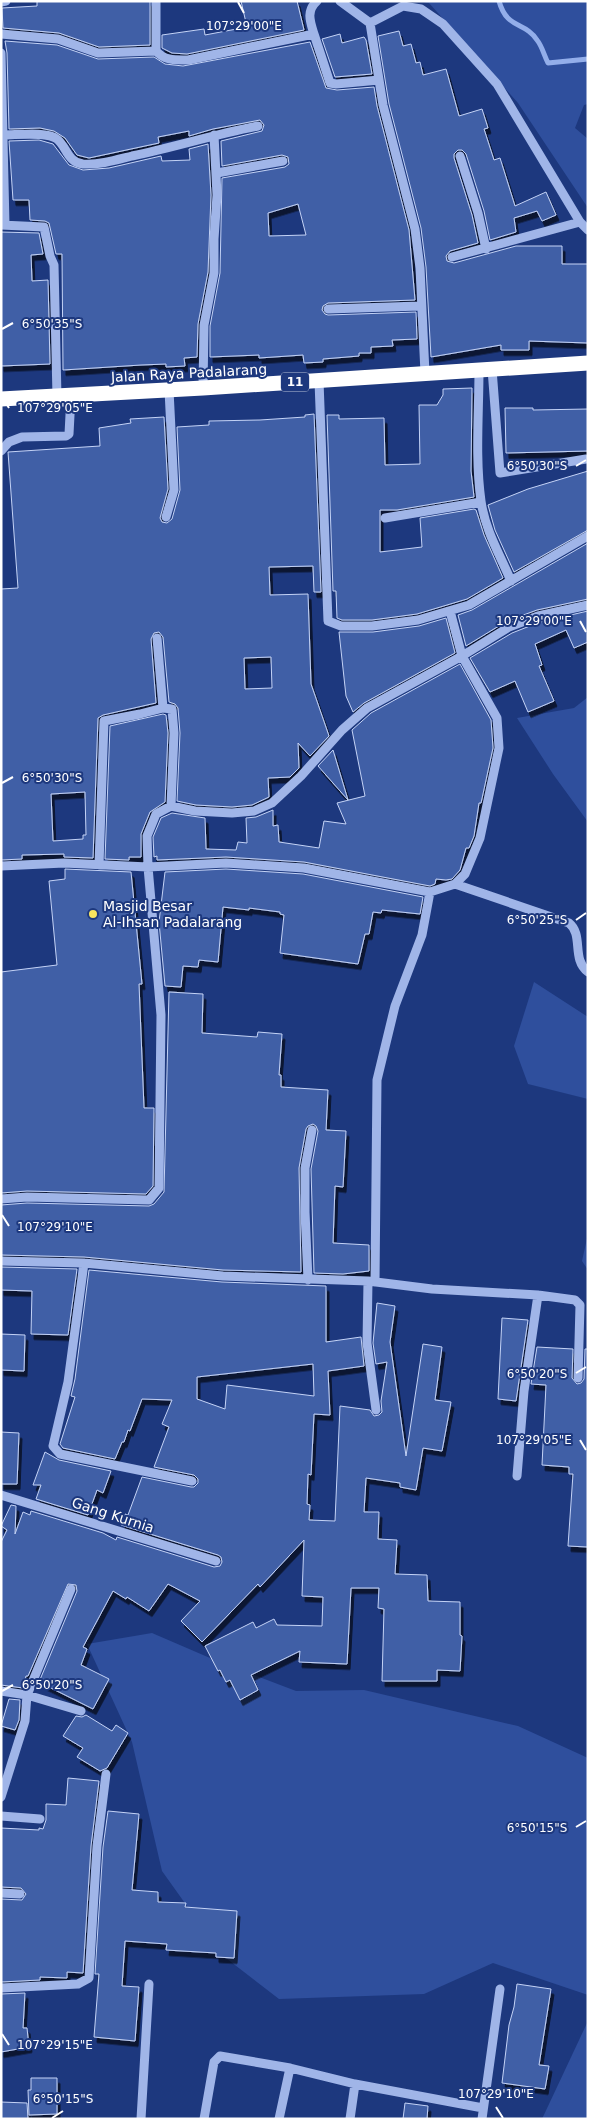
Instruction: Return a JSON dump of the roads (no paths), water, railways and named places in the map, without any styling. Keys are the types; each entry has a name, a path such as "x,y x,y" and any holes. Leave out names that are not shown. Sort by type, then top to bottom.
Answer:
{"highway":[{"name":"Jalan Raya Padalarang","path":"1,399 588,363"}],"street":[{"path":"1,2 6,1"},
{"path":"156,1 156,51 162,58 188,60 314,34"},
{"path":"317,1 310,8 310,20 328,79 332,84 379,80"},
{"path":"340,1 370,23 383,105 415,229 420,268 420,306 425,373"},
{"path":"370,23 402,6 421,9 443,24 497,84 580,222 588,230"},
{"path":"1,34 58,39 98,53 156,51"},
{"path":"1,53 4,135 3,225 44,227 50,256 54,265 64,396 69,434 66,436 22,437 9,442 1,451"},
{"path":"4,135 49,136 57,139 68,157 80,164 96,164 258,126"},
{"path":"203,388 204,324 214,273 217,173 214,135"},
{"path":"460,156 478,213 486,249"},
{"path":"217,173 283,161"},
{"path":"452,257 580,222"},
{"path":"328,309 420,306"},
{"path":"486,369 500,473 586,459"},
{"path":"486,369 478,444 481,502 489,533 511,581"},
{"path":"319,381 328,621 341,626 372,626 418,620 469,605 588,536"},
{"path":"166,517 174,490 169,390"},
{"path":"385,518 481,502"},
{"path":"1,1199 27,1197 149,1200 158,1191 160,1015 147,836 151,822 156,814 171,806 195,811 232,813 254,811 272,803 301,776 342,730 367,708 518,623 538,616 588,605"},
{"path":"1,866 64,863 148,867 226,863 304,868 430,892 455,884 465,874 480,838 500,748 497,718 462,656 450,611"},
{"path":"157,638 163,708"},
{"path":"99,866 104,721 163,708 172,709 171,806"},
{"path":"455,884 569,923 575,930 577,953 583,968 588,972"},
{"path":"376,1410 368,1343 377,1080 395,1006 422,935 430,892"},
{"path":"308,1280 305,1212 306,1168 312,1130"},
{"path":"1,1261 84,1263 223,1276 371,1282 432,1289 538,1295 576,1300 580,1303 578,1378"},
{"path":"84,1263 68,1382 53,1446 60,1454 192,1481"},
{"path":"517,1476 524,1391 538,1295"},
{"name":"Gang Kurnia","path":"1,1495 216,1561"},
{"path":"1,1796 25,1721 27,1695 71,1589"},
{"path":"1,1690 27,1695 81,1711"},
{"path":"1,1988 78,1984 89,1978 97,1846 106,1774"},
{"path":"1,1816 40,1819"},
{"path":"1,1893 20,1894"},
{"path":"141,2119 149,1984"},
{"path":"482,2119 500,1990"},
{"path":"204,2119 214,2062 220,2056 290,2068 355,2084 483,2108"},
{"path":"279,2119 290,2068"},
{"path":"350,2119 355,2084"}],"waterway":[{"path":"499,1 507,17 527,30 537,40 548,63 588,59"}],"place":[{"name":"Masjid Besar Al-Ihsan Padalarang","path":"93,914"}]}
